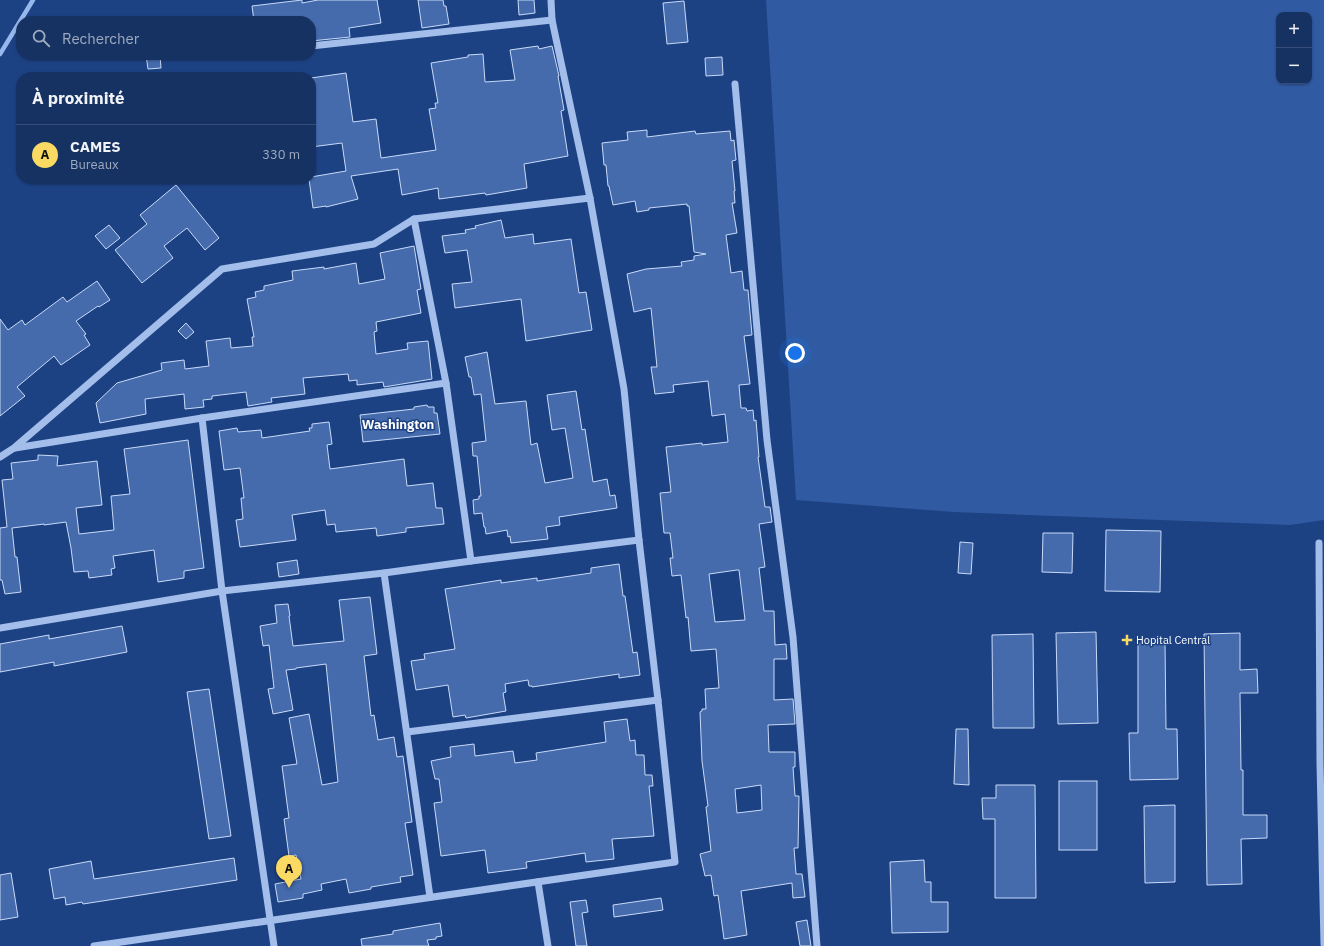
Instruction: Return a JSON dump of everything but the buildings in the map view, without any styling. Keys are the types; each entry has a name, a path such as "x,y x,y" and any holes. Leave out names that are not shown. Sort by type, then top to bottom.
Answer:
{"street":[{"path":"94,946 675,862 639,540 624,389 590,198 552,20 551,0"},
{"path":"316,45 552,20"},
{"path":"735,84 767,440 793,637 817,946"},
{"path":"0,457 14,448 222,269 374,244 414,219 590,198"},
{"path":"414,219 446,383 471,561"},
{"path":"14,448 202,418 446,383"},
{"path":"202,418 222,591 274,946"},
{"path":"0,628 222,591 384,573 639,540"},
{"path":"1319,543 1320,755 1324,944"},
{"path":"384,573 430,897"},
{"path":"407,732 658,700"},
{"path":"538,882 548,946"}],"shaded area":[{"path":"766,0 1324,0 1324,520 1290,525 954,512 796,500"}],"waterway":[{"path":"23,16 33,0"},
{"path":"0,54 16,28"}],"place":[{"name":"Hopital Central","path":"1127,640"},
{"name":"CAMES","path":"289,888"}],"district":[{"name":"Washington","path":"398,424"}]}
